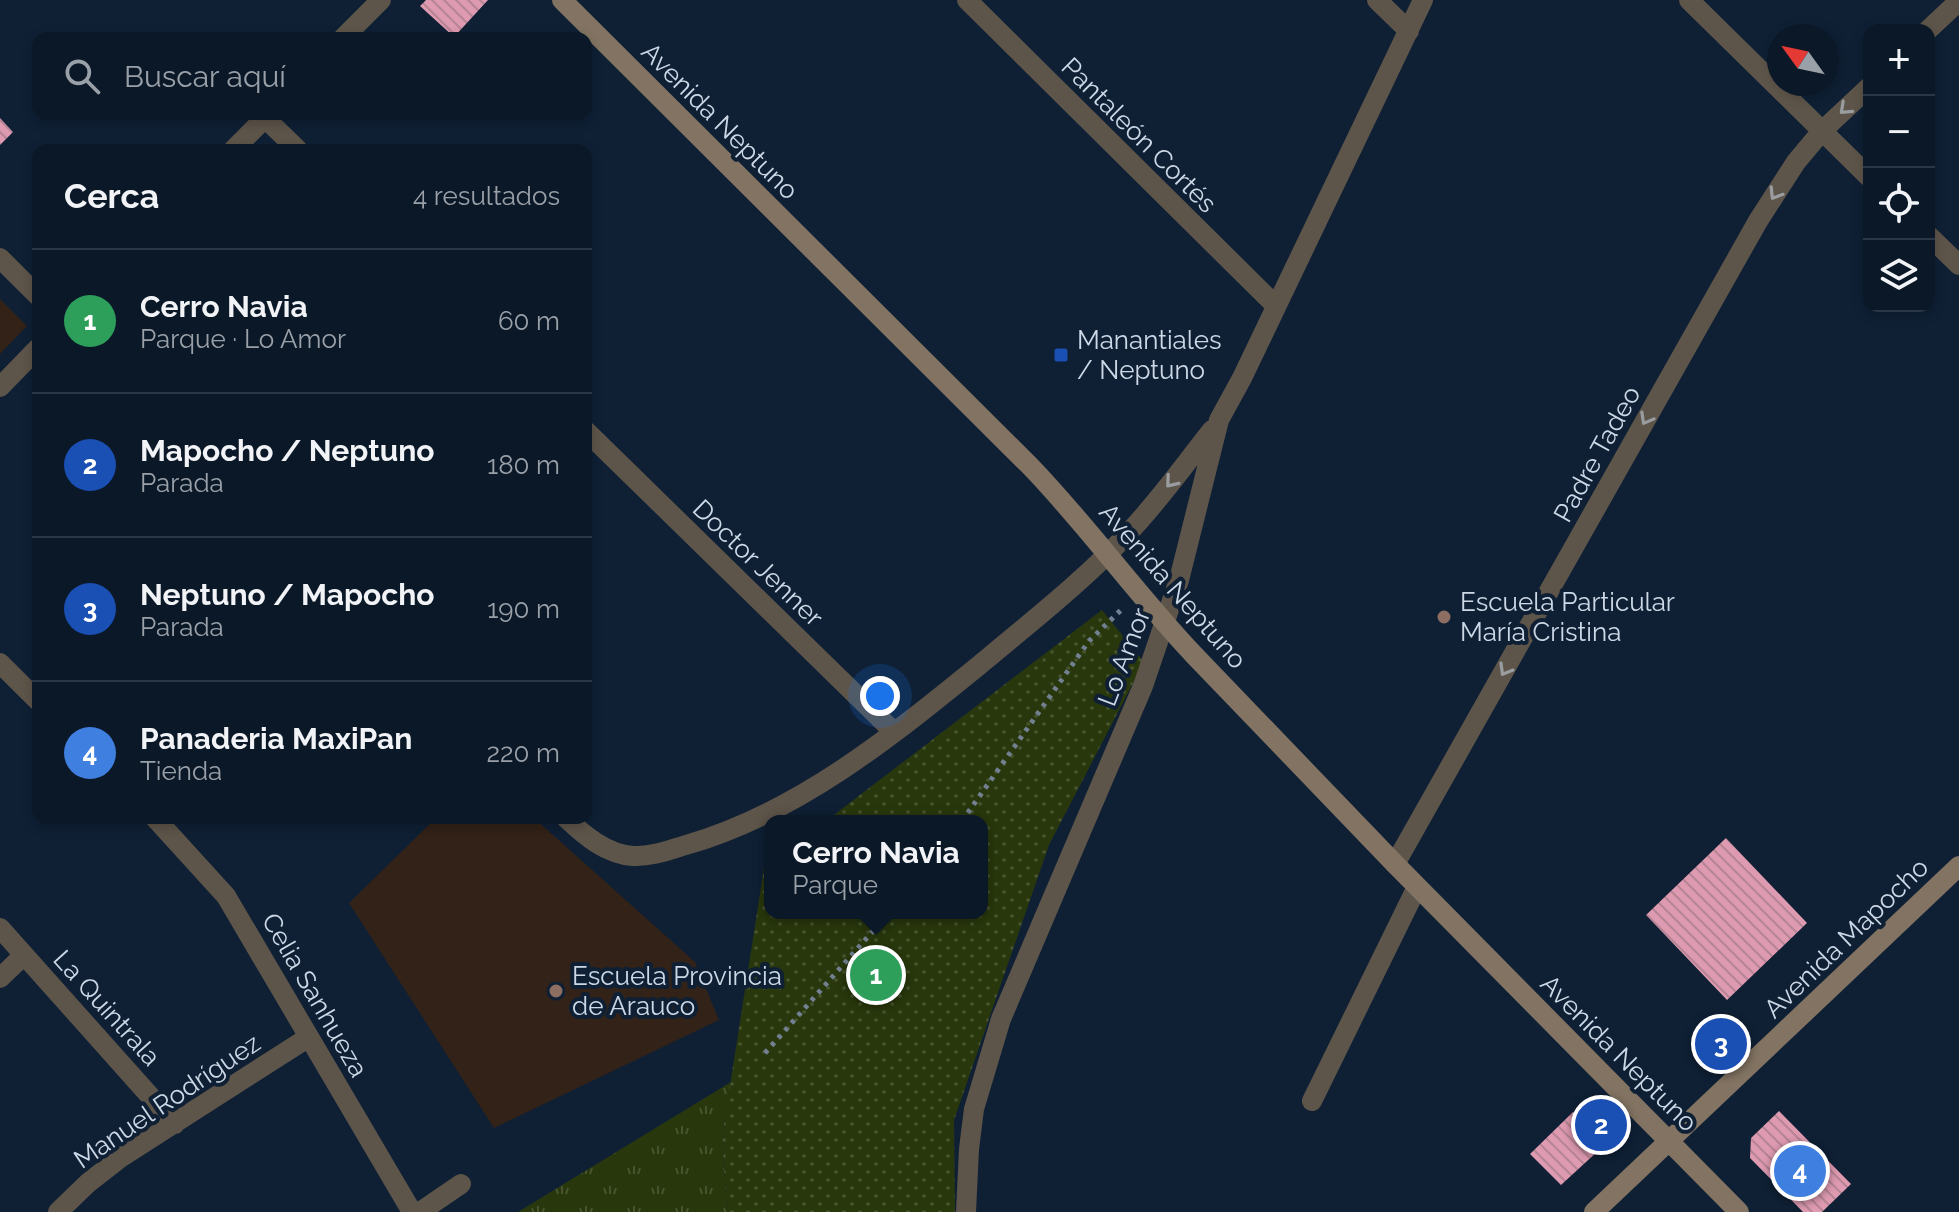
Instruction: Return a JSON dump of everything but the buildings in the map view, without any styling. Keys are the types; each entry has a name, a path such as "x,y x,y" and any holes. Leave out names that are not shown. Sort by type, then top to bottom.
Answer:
{"main road":[{"name":"Avenida Neptuno","path":"562,0 1019,454 1073,511 1165,625 1417,887 1739,1212"},
{"name":"Avenida Mapocho","path":"1594,1212 1959,866"}],"street":[{"path":"349,32 381,0"},
{"name":"Pantaleón Cortés","path":"967,0 1276,306"},
{"path":"1377,0 1409,31"},
{"name":"Lo Amor","path":"966,1212 974,1109 1001,1019 1143,686 1165,625 1219,420 1423,0"},
{"path":"1689,0 1863,171"},
{"path":"1934,24 1959,1"},
{"name":"Padre Tadeo","path":"1395,864 1758,221 1796,162 1822,131 1863,93"},
{"path":"239,144 263,120"},
{"path":"271,120 293,144"},
{"path":"1933,240 1959,265"},
{"path":"0,258 32,290"},
{"path":"0,387 32,354"},
{"path":"572,824 608,850 634,856 661,853 714,837 755,820 831,776 894,732 1036,618 1108,552 1138,522 1219,420"},
{"name":"Doctor Jenner","path":"592,437 894,732"},
{"path":"0,663 32,695"},
{"name":"Celia Sanhueza","path":"160,824 226,896 412,1212"},
{"path":"1312,1101 1417,887"},
{"name":"La Quintrala","path":"0,928 175,1124"},
{"path":"0,978 24,955"},
{"name":"Manuel Rodríguez","path":"58,1212 120,1158 309,1037"},
{"path":"420,1212 461,1184"}],"path":[{"path":"966,815 1089,641 1139,593"},
{"path":"765,1053 884,919"}],"shaded area":[{"path":"0,299 27,326 0,354"},
{"name":"Escuela Provincia de Arauco","path":"430,824 541,824 695,962 719,1020 494,1128 349,903"}],"green space":[{"path":"1102,610 1144,662 1049,845 954,1120 955,1212 727,1212 722,1137 764,868 764,919 988,919 988,815 834,815"},
{"path":"731,1082 722,1137 727,1212 518,1212"}],"place":[{"name":"Manantiales / Neptuno","path":"1061,355"},
{"name":"Escuela Particular María Cristina","path":"1444,617"},
{"name":"Cerro Navia","path":"876,975"},
{"name":"Escuela Provincia de Arauco","path":"556,991"},
{"name":"Neptuno / Mapocho","path":"1721,1044"},
{"name":"Mapocho / Neptuno","path":"1601,1125"},
{"name":"Panaderia MaxiPan","path":"1800,1171"}]}
